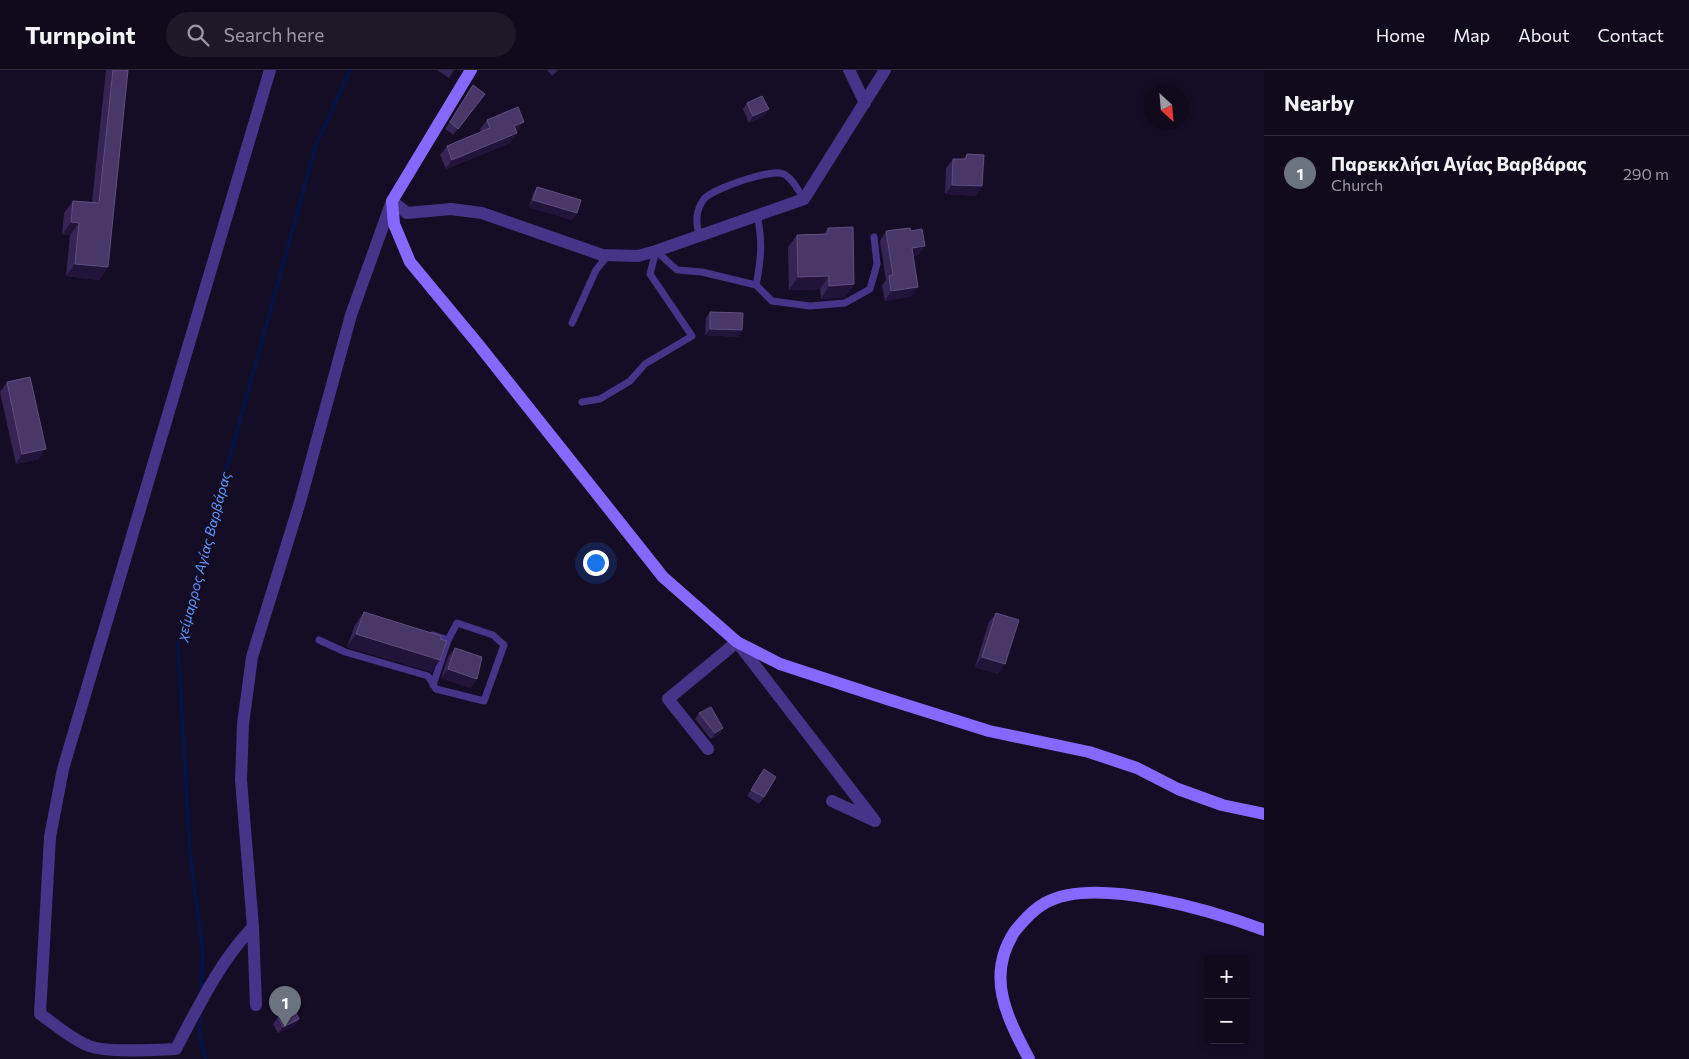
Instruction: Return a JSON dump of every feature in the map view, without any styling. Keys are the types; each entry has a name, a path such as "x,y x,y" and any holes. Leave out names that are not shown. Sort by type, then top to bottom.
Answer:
{"street":[{"path":"253,927 239,941 225,963 198,1007 176,1049 142,1051 91,1047 73,1038 40,1014 48,864 57,797 80,709 142,506 270,70"},
{"path":"256,1005 253,927 241,780 243,724 252,657 300,502 351,315 392,201 471,70"},
{"path":"849,70 865,103"},
{"path":"392,201 407,213 451,209 482,214 608,255 638,256 804,198 885,70"},
{"path":"392,201 394,224 410,262 664,577 737,642 875,821 832,801"},
{"path":"708,749 668,700 737,642"},
{"path":"737,642 780,664 886,699 989,731 1089,752 1137,768 1178,789 1222,805 1264,814"},
{"path":"1029,1059 1016,1034 1001,997 1000,965 1008,942 1022,922 1045,903 1067,895 1091,892 1124,894 1231,919 1264,930"}],"lane":[{"path":"699,236 696,220 698,210 704,198 711,193 770,172 783,174 792,180 804,198"},
{"path":"756,285 762,254 762,234 757,215"},
{"path":"582,402 600,399 630,381 645,364 692,336 650,274 656,251 677,270 702,272 756,285 772,301 810,306 846,303 870,289 877,264 874,237"},
{"path":"572,323 596,270 608,255"},
{"path":"319,640 345,652 428,676 433,685 436,689 484,701 504,645 493,635 457,623 448,640 433,685"},
{"path":"425,633 448,640"}],"building":[{"path":"113,70 128,70 108,267 75,264 79,223 71,222 73,201 99,203"},
{"path":"473,85 485,94 458,129 450,122"},
{"path":"762,96 769,109 753,116 747,103"},
{"path":"518,107 524,122 514,126 517,133 452,160 447,146 490,128 487,120"},
{"path":"967,154 984,155 982,186 952,185 953,159 966,159"},
{"path":"537,187 581,200 577,213 533,200"},
{"path":"853,227 854,284 829,286 829,276 798,277 797,235 828,234 828,228"},
{"path":"910,228 911,231 922,229 925,246 912,248 918,287 891,291 889,276 893,275 886,231"},
{"path":"710,312 743,313 742,330 710,329"},
{"path":"30,377 46,449 22,454 7,382"},
{"path":"364,612 441,636 440,639 447,641 440,660 356,634"},
{"path":"996,613 1019,620 1005,664 982,657"},
{"path":"455,648 482,657 477,679 448,669"},
{"path":"711,707 723,728 715,733 699,713"},
{"path":"764,769 776,777 764,797 751,790"},
{"path":"294,1009 299,1019 283,1027 278,1017"}],"waterway":[{"name":"χείμαρρος Αγίας Βαρβάρας","path":"201,993 203,953 190,853 178,645 316,145 350,70"},
{"name":"χείμαρρος Αγίας Βαρβάρας","path":"200,1014 199,1030 205,1059"}],"place":[{"name":"Παρεκκλήσι Αγίας Βαρβάρας","path":"285,1027"}]}
